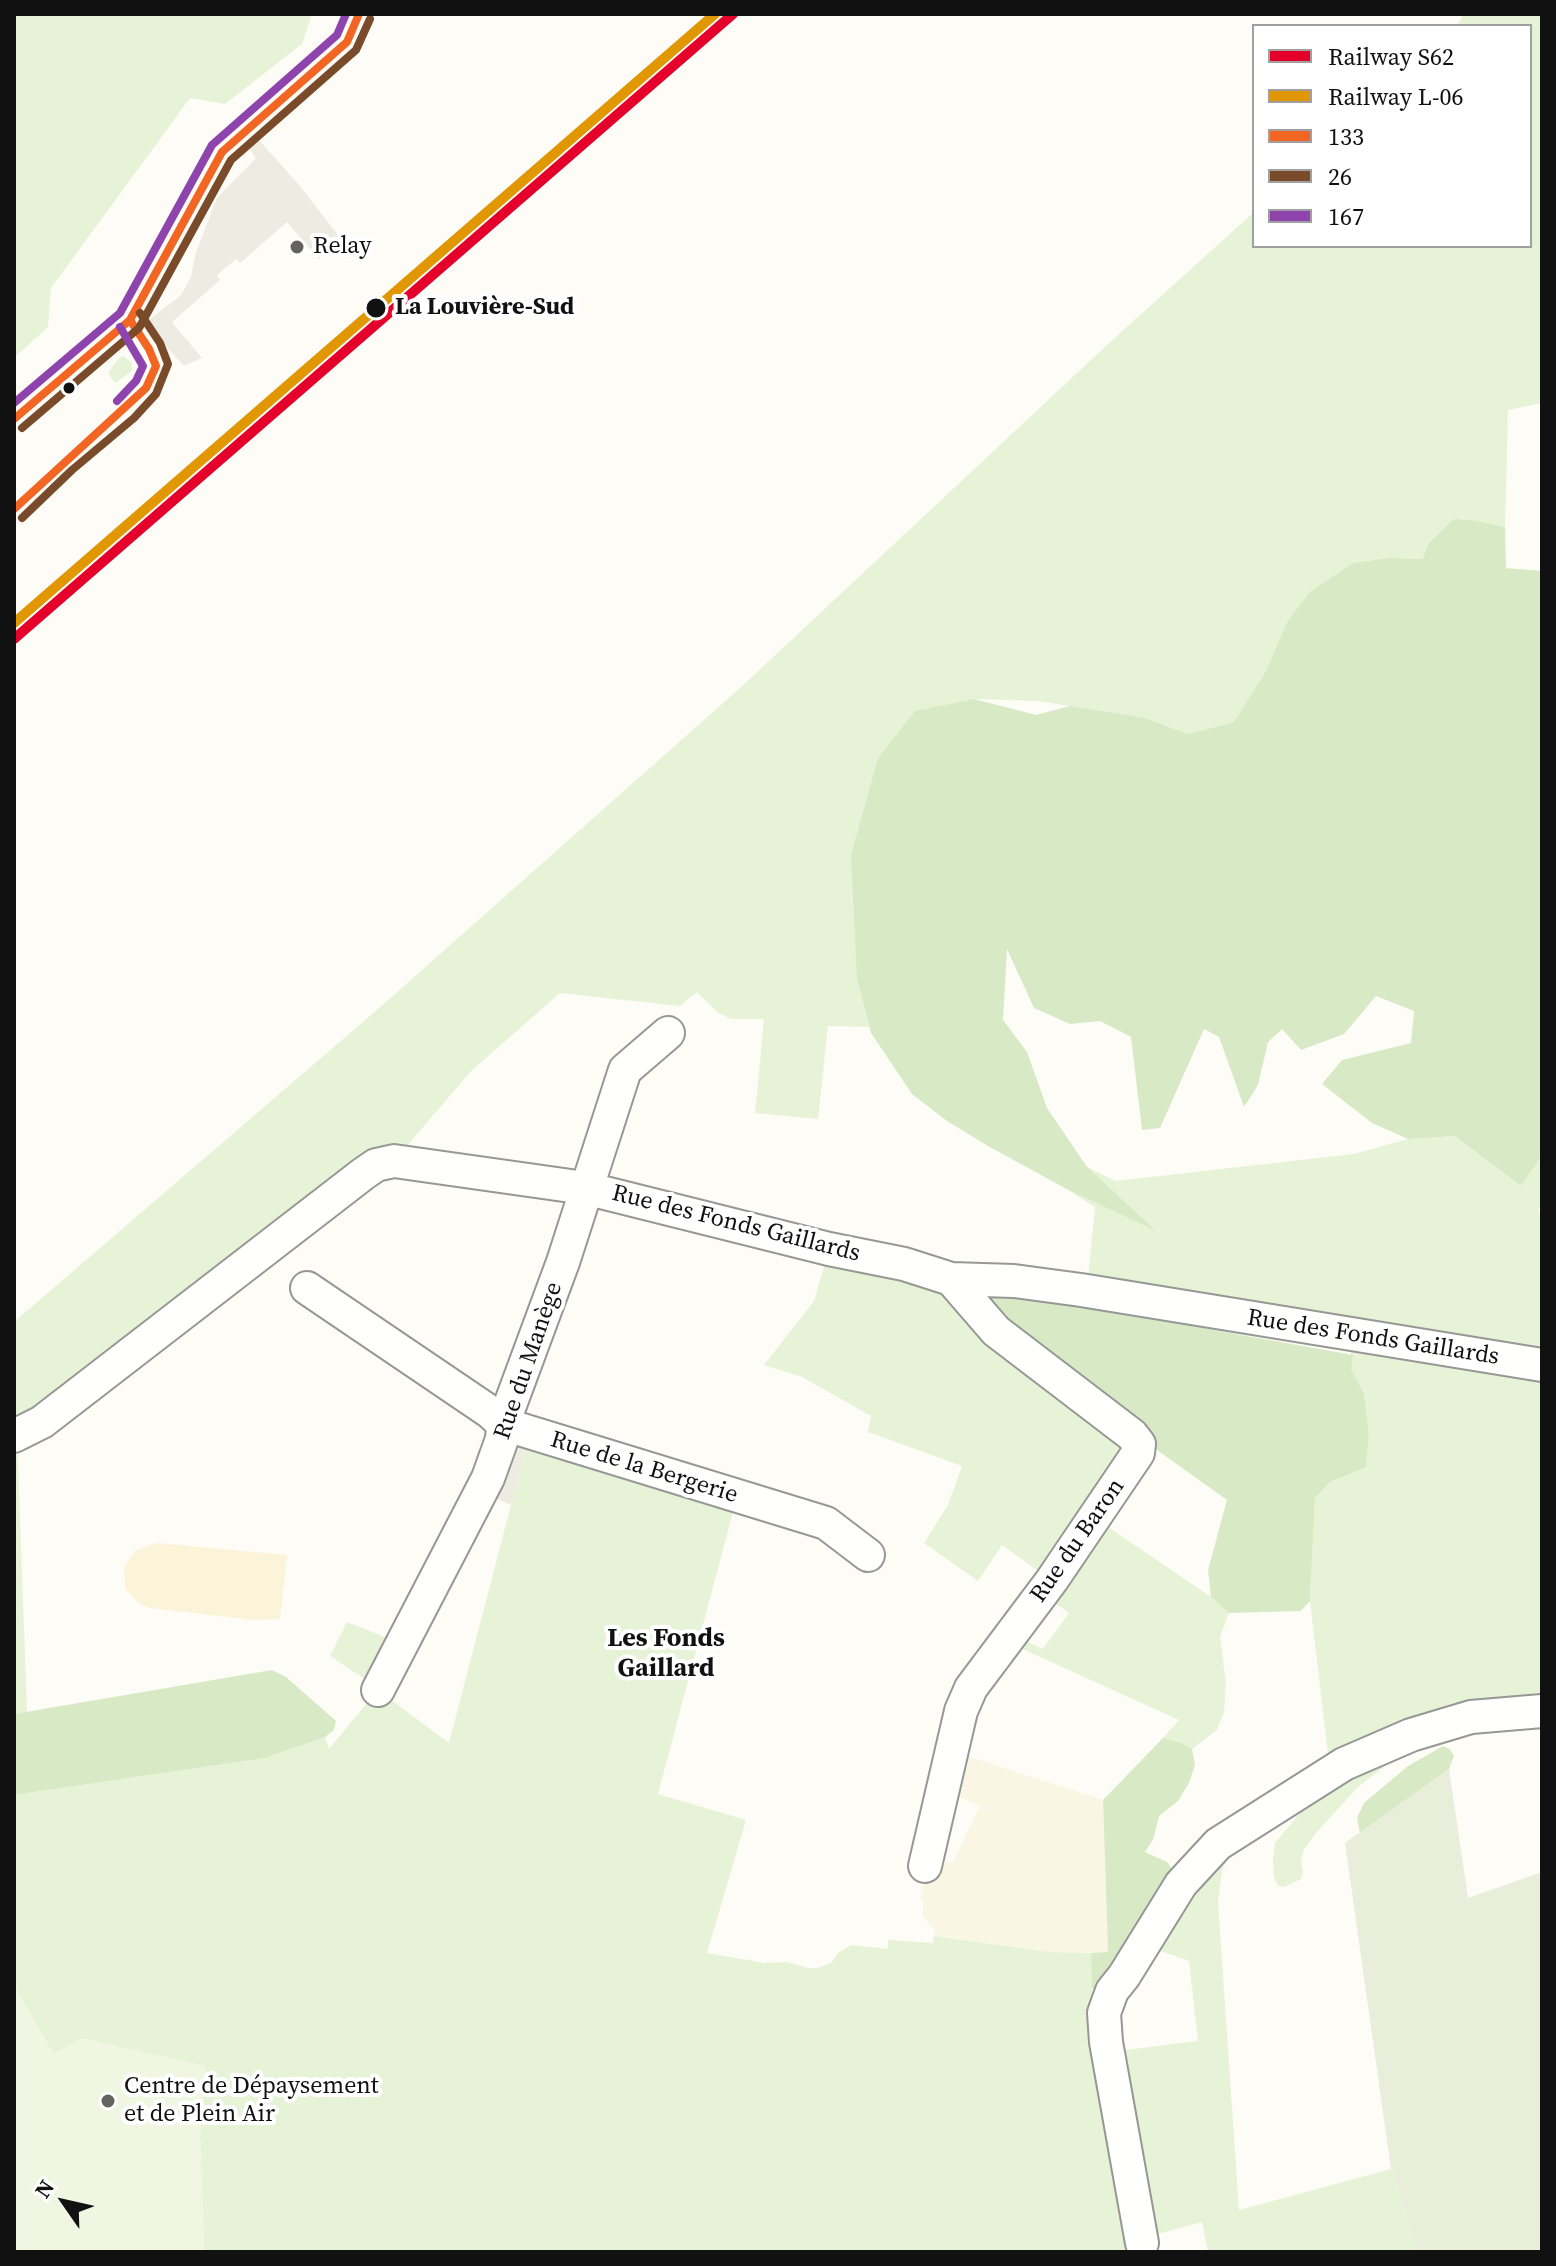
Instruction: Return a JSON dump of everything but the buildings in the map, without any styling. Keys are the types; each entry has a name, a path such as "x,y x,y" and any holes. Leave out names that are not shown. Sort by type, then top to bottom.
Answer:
{"street":[{"name":"Rue du Manège","path":"378,1690 488,1478 502,1439 503,1424 563,1262 625,1070 668,1033"},
{"name":"Rue des Fonds Gaillards","path":"14,1436 42,1422 376,1165 394,1161 585,1188 829,1249 904,1264 951,1279 1014,1281 1081,1290 1542,1365"},
{"name":"Rue du Baron","path":"925,1866 961,1711 971,1688 1052,1580 1138,1453 1139,1444 1132,1435 996,1331 951,1279"},
{"name":"Rue de la Bergerie","path":"307,1288 490,1412 503,1424 826,1523 868,1555"},
{"path":"1142,2243 1104,2023 1106,2003 1181,1884 1218,1844 1344,1764 1411,1735 1471,1717 1542,1711"}],"shaded area":[{"path":"257,138 341,239 319,259 287,222 240,263 236,259 217,275 220,280 172,322 202,358 184,366 145,323 181,295 191,277 196,252 217,198 256,158 247,146"},
{"path":"528,1438 511,1505 484,1493 509,1445"},
{"path":"958,1753 1103,1800 1108,1953 1049,1952 934,1936 935,1930 923,1916 923,1900 920,1900 925,1866 953,1862 980,1806 952,1794"}],"green space":[{"path":"14,14 312,14 302,44 225,104 190,98 51,288 48,327 14,358"},
{"path":"1464,14 1542,14 1542,403 1508,410 1505,527 1478,521 1423,559 1388,558 1353,563 1311,592 1287,622 1266,671 1235,722 1189,734 1142,717 1037,701 974,699 857,980 869,1027 828,1026 818,1119 755,1113 764,1019 731,1019 717,1012 697,992 680,1006 560,993 471,1071 394,1161 17,1435 27,1712 14,1714 14,1322 378,1009 740,688 1252,214 1252,248 1532,248 1532,24 1458,24"},
{"path":"123,356 132,363 132,371 115,383 108,373"},
{"path":"1454,519 1505,527 1506,568 1542,571 1542,1155 1521,1186 1455,1136 1408,1139 1372,1123 1322,1084 1342,1060 1411,1043 1414,1011 1376,996 1344,1034 1301,1050 1282,1029 1268,1042 1258,1085 1244,1107 1219,1037 1204,1029 1160,1128 1142,1130 1131,1037 1100,1021 1070,1024 1034,1008 1007,949 1003,1020 1027,1052 1047,1108 1087,1167 1156,1231 1063,1187 988,1146 947,1121 912,1094 871,1033 857,980 851,855 878,758 915,711 974,699 1036,715 1070,706 1142,717 1189,734 1234,722 1266,671 1287,622 1310,592 1353,563 1388,558 1423,559 1428,544"},
{"path":"1455,1136 1521,1186 1542,1155 1542,1206 1538,1210 1542,1216 1542,1711 1471,1717 1396,1758 1359,1786 1316,1833 1304,1849 1301,1879 1284,1887 1278,1886 1274,1877 1275,1843 1336,1770 1330,1772 1310,1601 1315,1498 1330,1482 1366,1466 1369,1432 1364,1393 1351,1369 1351,1334 1088,1279 1095,1207 1063,1187 1081,1187 1087,1167 1115,1181 1354,1154 1408,1139"},
{"path":"829,1249 937,1291 1132,1435 1095,1518 1211,1597 1229,1613 1220,1637 1226,1683 1224,1712 1217,1730 1192,1749 1163,1738 1179,1720 1007,1642 1013,1635 1043,1649 1069,1613 1042,1594 1051,1580 1002,1545 978,1581 924,1543 948,1505 962,1466 868,1432 871,1416 802,1377 764,1365 814,1301"},
{"path":"994,1289 1084,1302 1353,1355 1351,1369 1364,1393 1369,1432 1366,1467 1330,1482 1315,1498 1310,1601 1301,1611 1229,1613 1211,1597 1208,1570 1227,1500 1157,1450 1139,1444 996,1331 988,1298"},
{"path":"530,1432 737,1497 658,1794 746,1820 707,1953 818,1968 832,1962 838,1953 851,1945 888,1949 888,1940 933,1943 934,1936 1049,1952 1091,1953 1094,2054 1198,2041 1189,1961 1145,1943 1238,1841 1222,1870 1218,1902 1239,2210 1391,2169 1417,2252 1208,2252 1202,2222 1142,2238 1139,2252 204,2252 200,2136 205,2066 53,2054 14,1985 14,1795 265,1758 325,1737 329,1749 378,1690 449,1743"},
{"path":"347,1622 395,1641 372,1684 330,1656"},
{"path":"272,1670 286,1677 336,1721 334,1730 325,1737 265,1758 14,1795 14,1714"},
{"path":"1163,1738 1192,1749 1195,1765 1178,1801 1159,1816 1153,1840 1145,1852 1167,1862 1175,1873 1116,1975 1092,1989 1091,1953 1108,1952 1103,1800"},
{"path":"1443,1746 1450,1749 1454,1756 1449,1769 1360,1833 1357,1818 1364,1803 1408,1766"},
{"path":"1449,1769 1468,1898 1542,1872 1542,2252 1417,2252 1391,2169 1345,1843"},
{"name":"Centre de Dépaysement et de Plein Air","path":"14,1985 53,2054 82,2038 205,2066 200,2136 204,2252 14,2252"}],"sand":[{"path":"157,1543 287,1555 280,1619 253,1620 150,1608 140,1604 125,1589 124,1567 136,1550"}],"rail line":[{"name":"L-06","path":"14,623 715,14"},
{"name":"S62","path":"14,639 733,14"}],"transit line":[{"name":"167","path":"14,403 120,313 212,145 337,35 346,14"},
{"name":"133","path":"14,419 130,320 222,152 347,42 359,14"},
{"name":"26","path":"22,428 139,328 231,160 356,50 370,19"},
{"name":"26","path":"22,518 72,470 134,418 156,394 168,364 160,343 140,313"},
{"name":"133","path":"14,509 146,388 156,366 130,320"},
{"name":"167","path":"117,401 136,381 143,366 120,327"}],"place":[{"name":"Relay","path":"297,247"},
{"name":"La Louvière-Sud","path":"376,308"},
{"name":"Centre de Dépaysement et de Plein Air","path":"108,2101"}],"district":[{"name":"Les Fonds Gaillard","path":"666,1654"}]}
